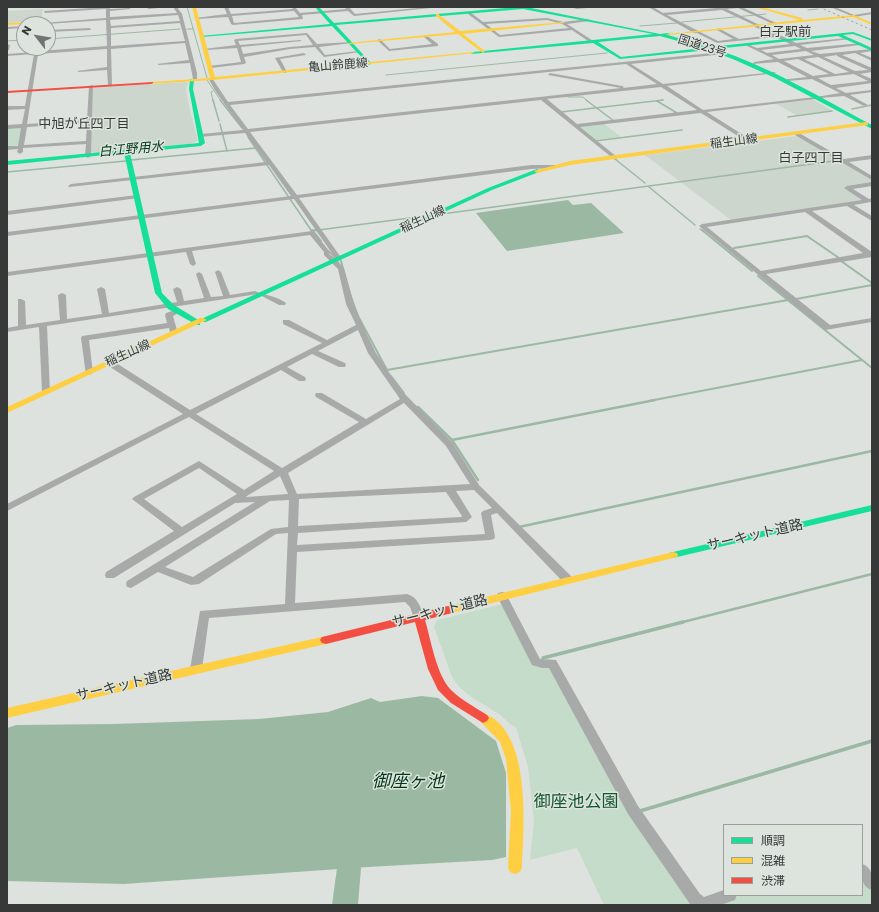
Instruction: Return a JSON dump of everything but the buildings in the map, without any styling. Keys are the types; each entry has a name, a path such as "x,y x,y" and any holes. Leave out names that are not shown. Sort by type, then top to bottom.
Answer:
{"main road":[{"path":"194,7 211,67 212,79"},
{"path":"202,36 276,33 334,25 437,15 473,15 525,7"},
{"name":"国道23号","path":"525,7 664,34"},
{"name":"国道23号","path":"525,7 664,34 754,63 870,124"},
{"path":"319,10 369,64"},
{"path":"757,12 789,15 848,39 863,43"},
{"path":"437,15 483,52"},
{"path":"664,34 854,16 872,24"},
{"path":"350,43 563,23"},
{"path":"594,41 625,61 855,33 863,43"},
{"name":"亀山鈴鹿線","path":"7,92 212,79 664,34"},
{"path":"872,46 852,37 872,50"},
{"name":"国道23号","path":"715,50 788,80 818,97"},
{"path":"7,163 88,156 128,158 197,146 203,142 190,89 194,80"},
{"name":"稲生山線","path":"7,410 110,363 173,329 197,323 515,178 532,172 555,166 870,124"},
{"path":"128,158 159,293 170,306 180,308 197,323"},
{"name":"サーキット道路","path":"7,713 419,618 502,596 872,508"},
{"path":"419,618 444,688 459,702 489,723 505,739 512,763 517,795 518,832 515,868"}],"street":[{"path":"149,8 166,7"},
{"path":"175,7 180,14 182,21 192,61 194,80"},
{"path":"197,18 229,15 275,12 294,8 302,18 233,24 229,15 226,7"},
{"path":"248,7 252,14"},
{"path":"271,7 282,20"},
{"path":"373,7 387,20"},
{"path":"525,7 535,7"},
{"path":"570,7 595,7"},
{"path":"592,7 599,11"},
{"path":"650,7 717,42 777,36"},
{"path":"704,7 710,10"},
{"path":"663,14 738,7 757,12 776,24"},
{"path":"832,7 854,16 872,13"},
{"path":"108,8 110,85"},
{"path":"299,14 319,10 348,8 354,15 428,8 437,15"},
{"path":"719,8 872,81"},
{"path":"46,9 129,9"},
{"path":"56,23 180,14"},
{"path":"473,15 484,17"},
{"path":"473,15 499,36 574,29"},
{"path":"483,23 520,18 547,19 563,23 594,41"},
{"path":"563,23 588,20"},
{"path":"142,22 182,21"},
{"path":"108,27 182,21"},
{"path":"268,21 276,33"},
{"path":"56,25 78,26"},
{"path":"56,31 90,29"},
{"path":"718,29 866,105"},
{"path":"211,67 244,63 236,40 276,33 307,34 324,56 358,52"},
{"path":"389,50 436,45 425,36"},
{"path":"791,42 848,39"},
{"path":"206,49 311,40"},
{"path":"380,40 394,54"},
{"path":"56,49 109,48 187,42"},
{"path":"241,56 350,43"},
{"path":"767,54 863,43"},
{"path":"754,63 838,54 863,43"},
{"path":"863,43 872,60"},
{"path":"7,50 8,45"},
{"path":"227,104 538,72 715,50"},
{"path":"285,72 277,58 304,54"},
{"path":"838,54 872,70"},
{"path":"21,150 35,56"},
{"path":"800,58 834,75"},
{"path":"159,64 192,61"},
{"path":"625,61 749,141"},
{"path":"79,71 110,68"},
{"path":"788,80 872,70"},
{"path":"538,72 634,89"},
{"path":"201,136 771,73"},
{"path":"819,81 872,76"},
{"path":"639,79 650,77"},
{"path":"212,79 218,92 267,163 320,230 341,269 350,304 363,335 372,353 398,392 449,444 476,487 568,580"},
{"path":"830,87 872,81"},
{"path":"88,156 92,86"},
{"path":"576,126 872,91"},
{"path":"543,99 615,158"},
{"path":"859,102 872,100"},
{"path":"7,108 27,109"},
{"path":"7,113 27,109"},
{"path":"7,128 90,121"},
{"path":"798,134 872,179"},
{"path":"7,148 21,150 88,142"},
{"path":"840,159 872,157"},
{"path":"71,186 267,163"},
{"path":"7,234 531,167 555,166"},
{"path":"870,201 847,188 872,179"},
{"path":"7,212 137,197"},
{"path":"870,201 702,226 828,328 872,320"},
{"path":"849,204 872,218"},
{"path":"806,210 871,254"},
{"path":"7,228 19,232"},
{"path":"7,273 312,233 327,252 326,254 336,260"},
{"path":"188,249 193,264"},
{"path":"760,273 871,254"},
{"path":"218,272 227,297"},
{"path":"199,274 208,300"},
{"path":"101,289 106,315"},
{"path":"177,289 180,308"},
{"path":"88,373 85,338 173,329 169,315 180,308 208,300 258,294 282,303"},
{"path":"62,295 64,322"},
{"path":"21,300 22,328"},
{"path":"7,330 170,306"},
{"path":"286,322 328,343"},
{"path":"43,325 46,392"},
{"path":"7,508 360,326"},
{"path":"312,351 342,365"},
{"path":"110,363 282,472 294,497 290,607"},
{"path":"281,367 302,379"},
{"path":"319,395 365,422"},
{"path":"110,575 233,500 405,399"},
{"path":"182,532 137,499 199,464 244,494"},
{"path":"233,500 476,487"},
{"path":"157,568 191,581 195,581 274,531 463,520 467,517 449,488"},
{"path":"130,584 269,498"},
{"path":"292,549 490,537 486,513 498,510"},
{"path":"502,596 536,662 542,664 552,663 633,810 695,899 703,904 727,896"},
{"path":"196,669 204,614 407,598 412,601 416,607 419,618"},
{"path":"863,871 872,884"}],"shaded area":[{"path":"43,9 42,16 16,16 16,22 7,23 7,11"},
{"path":"188,83 186,90 198,141 190,144 96,153 91,152 93,88"},
{"path":"812,99 833,111 796,115 775,103"},
{"path":"798,136 872,179 872,183 845,187 865,200 731,220 645,155"}],"green space":[{"path":"603,123 621,137 595,140 577,126"},
{"path":"7,128 22,128 19,145 7,147"},
{"name":"御座池公園","path":"503,604 534,664 550,668 695,905 604,905 577,848 530,860 534,820 528,767 516,727 499,714 467,694 456,683 452,677 434,627 437,620"},
{"path":"863,876 872,890 872,905 712,905 740,896 863,896"}],"water":[{"path":"568,200 573,205 591,203 624,233 507,251 476,213"},
{"name":"御座ヶ池","path":"422,696 438,698 496,741 506,773 506,857 492,860 124,884 7,881 7,728 16,725 114,724 259,719 328,712 371,698 380,702"}],"waterway":[{"path":"187,7 207,78"},
{"path":"808,10 818,9"},
{"path":"682,22 766,14"},
{"path":"640,26 677,23"},
{"path":"56,38 180,29"},
{"path":"187,29 193,29"},
{"path":"7,41 16,40"},
{"path":"386,75 607,53"},
{"path":"207,80 221,101"},
{"path":"213,91 211,92 213,101"},
{"path":"568,97 583,97 588,101"},
{"path":"213,100 219,121"},
{"path":"220,100 242,128"},
{"path":"586,100 596,108"},
{"path":"596,108 663,100 657,101 677,113 674,113"},
{"path":"852,109 872,105"},
{"path":"561,112 596,108"},
{"path":"596,108 614,121"},
{"path":"788,117 832,111"},
{"path":"220,124 227,151"},
{"path":"595,141 682,130"},
{"path":"248,137 255,148"},
{"name":"白江野用水","path":"227,151 255,148"},
{"path":"255,148 312,230"},
{"name":"白江野用水","path":"131,160 227,151"},
{"path":"615,159 645,183"},
{"path":"442,214 841,160"},
{"name":"白江野用水","path":"7,172 126,161"},
{"path":"649,187 695,225"},
{"path":"313,231 425,216"},
{"path":"313,231 317,230"},
{"path":"702,230 752,271"},
{"path":"313,231 321,241"},
{"path":"734,248 807,236 839,258"},
{"path":"328,251 335,257"},
{"path":"341,261 358,316 387,370 788,300"},
{"path":"841,261 872,283"},
{"path":"758,276 788,300"},
{"path":"796,299 872,285"},
{"path":"788,300 872,368"},
{"path":"649,401 862,360"},
{"path":"391,376 404,393"},
{"path":"452,440 655,400"},
{"path":"418,407 452,440"},
{"path":"452,440 478,480"},
{"path":"519,527 872,451"},
{"path":"679,623 872,574"},
{"path":"543,658 683,622"},
{"path":"640,811 872,741"},
{"path":"345,905 349,868"}],"railway":[{"path":"819,7 872,30"}],"traffic: fast":[{"path":"317,7 369,64"},
{"path":"519,7 644,31 693,43 717,51 757,67 796,86 872,127"},
{"path":"202,36 531,7"},
{"path":"594,41 620,58 853,33 872,40"},
{"path":"473,53 668,34"},
{"path":"839,35 872,50"},
{"path":"7,163 201,144 203,142 191,89 192,80"},
{"path":"127,152 159,293 171,307 197,323"},
{"path":"203,320 490,189 537,171"},
{"path":"673,555 872,508"}],"traffic: slow":[{"path":"194,7 213,79"},
{"path":"757,7 801,19"},
{"path":"437,15 483,52"},
{"path":"668,34 854,16 872,24"},
{"path":"350,43 563,23"},
{"path":"7,24 16,24"},
{"path":"151,83 210,79 473,53"},
{"path":"537,171 570,163 866,124"},
{"path":"7,410 203,320"},
{"path":"448,610 673,555"},
{"path":"7,713 326,640"},
{"path":"483,718 505,739 512,759 518,811 515,868"}],"traffic: jam":[{"path":"7,92 151,83"},
{"path":"326,640 448,610"},
{"path":"419,618 434,669 442,687 455,700 483,718"}],"district":[{"name":"白子駅前","path":"785,33"},
{"name":"中旭が丘四丁目","path":"84,125"},
{"name":"白子四丁目","path":"811,159"}]}
